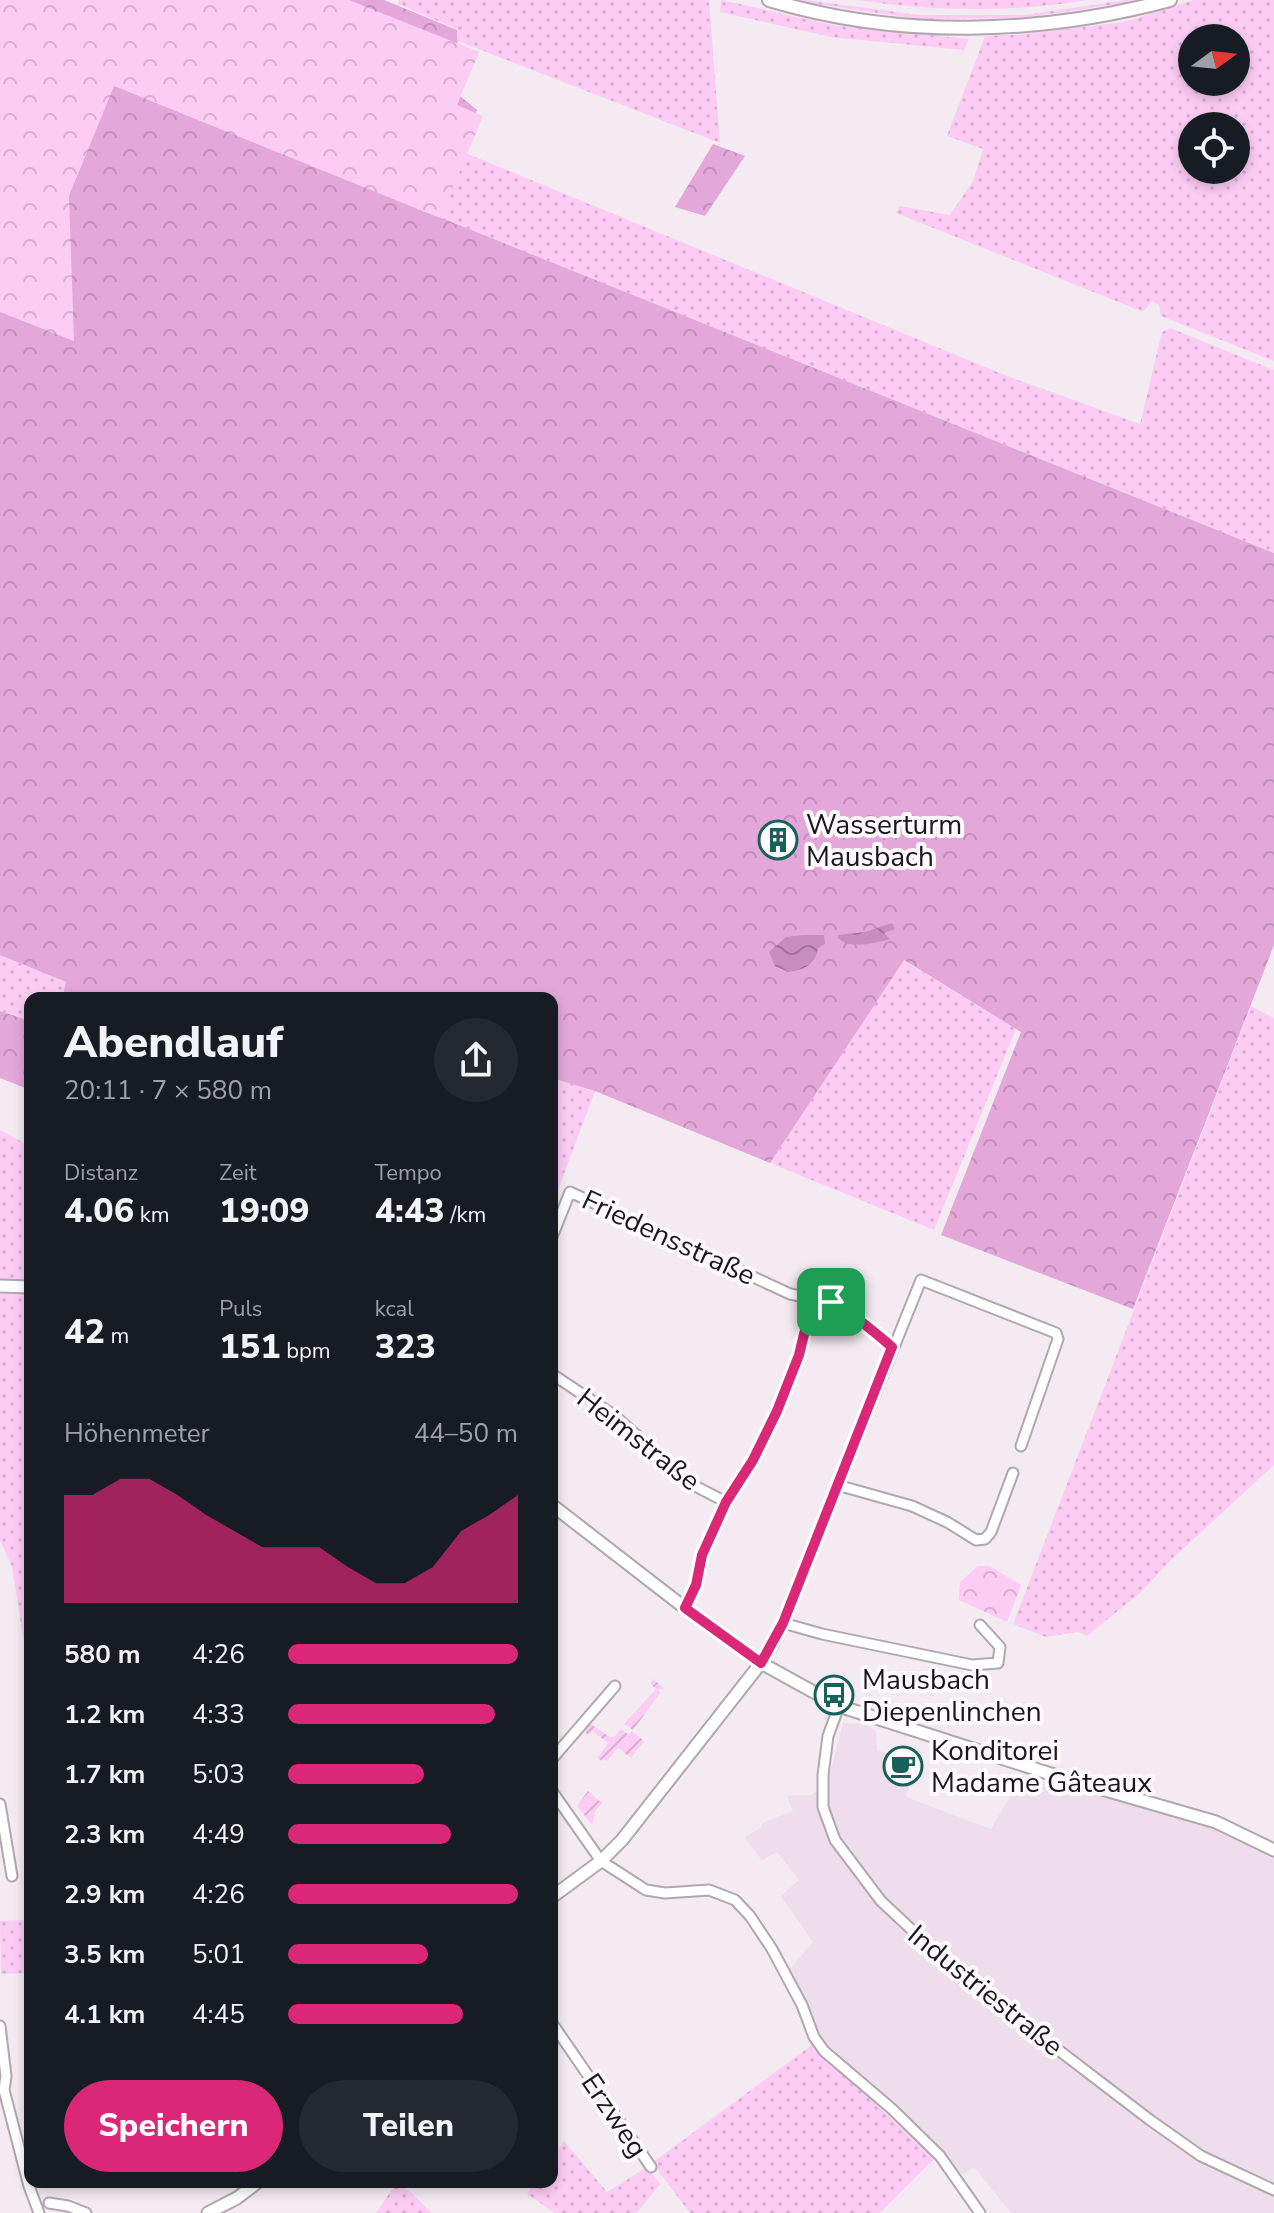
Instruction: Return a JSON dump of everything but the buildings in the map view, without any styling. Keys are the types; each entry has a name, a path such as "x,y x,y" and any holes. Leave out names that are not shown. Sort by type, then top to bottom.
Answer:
{"main road":[{"path":"769,0 800,10 921,28 980,28 1025,26 1124,12 1170,0"}],"street":[{"name":"Friedensstraße","path":"558,1222 570,1192 790,1294 831,1302 851,1313 892,1347"},
{"path":"558,1893 601,1861 639,1822 761,1663 783,1623 921,1280 1056,1333 1058,1339 1021,1446"},
{"path":"0,1286 24,1287"},
{"path":"685,1608 696,1585 702,1555 726,1502 753,1460 777,1411 799,1355 813,1297"},
{"name":"Heimstraße","path":"558,1378 615,1416 693,1485 726,1502"},
{"path":"837,1485 912,1506 976,1540 985,1539 991,1532 1013,1473"},
{"path":"558,1510 761,1663 839,1706 1057,1776 1216,1822 1274,1850"},
{"path":"783,1623 972,1665 998,1663 1000,1647 980,1625"},
{"path":"558,1752 615,1686"},
{"name":"Industriestraße","path":"839,1706 828,1736 823,1807 835,1840 881,1901 948,1965 1150,2120 1201,2156 1274,2190"},
{"path":"558,1800 601,1861 646,1890 665,1893 709,1890 735,1900 772,1949 802,2005 814,2037 824,2051 892,2109 940,2156 980,2213"},
{"path":"0,1804 12,1876"},
{"path":"0,2026 6,2076 4,2090 24,2167"},
{"name":"Erzweg","path":"558,2032 651,2167"},
{"path":"30,2188 38,2209"},
{"path":"208,2213 249,2188"},
{"path":"49,2203 86,2213"}],"shaded area":[{"path":"843,1723 863,1724 876,1730 877,1750 916,1764 906,1797 991,1829 1022,1776 1217,1815 1274,1843 1274,2213 1011,2213 974,2167 963,2175 820,2039 787,1972 813,1942 781,1896 799,1880 777,1852 762,1860 744,1838 762,1827 761,1824 793,1811 787,1796 811,1795 828,1782"}],"green space":[{"path":"0,0 349,0 479,52 457,105 483,116 440,218 114,86 69,196 74,341 0,312"},
{"path":"149,0 384,0 457,30 460,96 477,110 463,152 424,211 1274,553 1274,945 1133,1309 941,1235 1021,1032 904,960 770,1163 595,1091 558,1080 558,992 64,992 66,982 0,955 0,113"},
{"path":"399,0 709,0 720,143 458,41 457,29 398,4"},
{"path":"721,0 833,25 969,39 964,50 831,37 720,12"},
{"path":"788,0 919,15 1024,15 1143,0 1024,18 919,19"},
{"path":"856,0 1087,0 1030,7 972,9"},
{"path":"1193,0 1274,0 1274,361 1161,316 1159,305 1152,301 1141,311 896,213 900,206 950,215 973,181 983,149 947,136 985,36 1124,22"},
{"path":"713,144 745,156 705,216 675,207"},
{"path":"463,152 1007,376 1140,424 1162,332 1170,328 1274,370 1274,553 424,211"},
{"path":"0,955 66,982 64,992 24,992 24,1019 0,1011"},
{"path":"903,960 1016,1029 934,1230 770,1163"},
{"path":"1251,1006 1274,1018 1274,1465 1170,1561 1140,1593 1087,1636 1078,1632 1046,1637 1013,1624"},
{"path":"0,1011 24,1019 24,1088 0,1078"},
{"path":"558,1080 595,1091 558,1190"},
{"path":"0,1130 24,1143 24,1281 0,1281"},
{"path":"0,1292 24,1293 24,1643 12,1567 0,1540"},
{"path":"978,1566 990,1566 1021,1585 1007,1622 959,1600 960,1582"},
{"path":"653,1679 664,1688 658,1690 660,1693 633,1730 624,1724 656,1689 650,1683"},
{"path":"589,1723 610,1737 621,1729 629,1735 632,1731 644,1741 631,1758 618,1748 607,1761 602,1761 597,1758 608,1743 592,1731 587,1735 584,1729"},
{"path":"588,1791 602,1803 596,1810 592,1825 577,1806"},
{"path":"24,1920 24,1973 1,1974 0,1921"},
{"path":"813,2044 934,2159 880,2213 690,2213 652,2163"},
{"path":"564,2141 607,2192 647,2167 660,2184 637,2213 555,2213 527,2194 531,2188 558,2188 558,2150"},
{"path":"393,2188 406,2188 432,2213 376,2213"}],"water":[{"path":"892,923 895,929 884,933 890,939 856,945 838,938 838,935 865,932"},
{"path":"824,935 825,944 818,948 812,962 804,968 788,972 775,966 769,952 786,937"}],"place":[{"name":"Wasserturm Mausbach","path":"778,840"},
{"name":"Mausbach Diepenlinchen","path":"834,1695"},
{"name":"Konditorei Madame Gâteaux","path":"903,1766"}],"route":[{"path":"813,1297 831,1302 851,1313 892,1347 783,1623 761,1663 685,1608 696,1585 702,1555 726,1502 753,1460 777,1411 799,1355 813,1297"}]}
